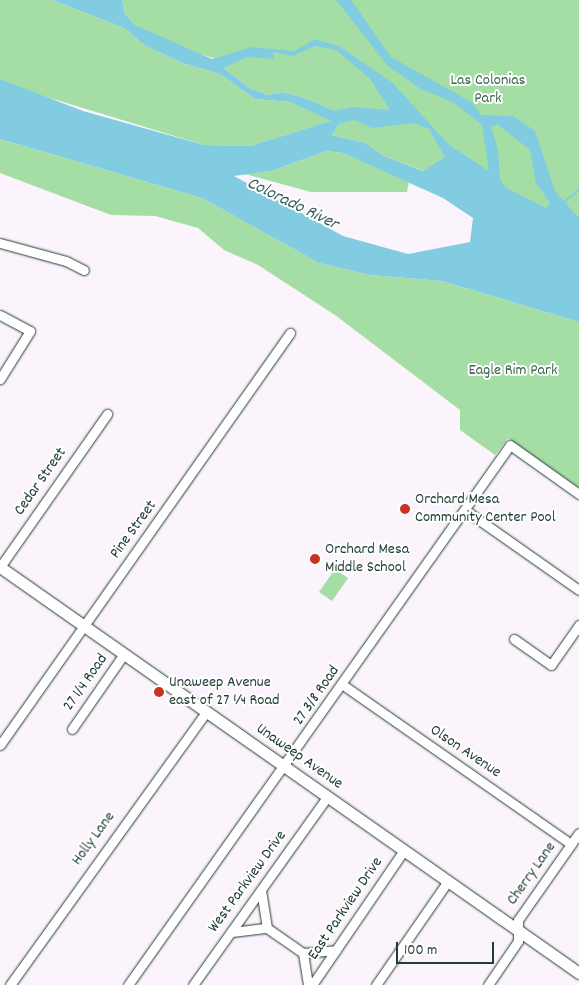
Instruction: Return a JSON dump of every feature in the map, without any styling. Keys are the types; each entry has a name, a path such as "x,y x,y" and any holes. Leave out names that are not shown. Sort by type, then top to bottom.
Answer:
{"main road":[{"name":"Unaweep Avenue","path":"0,567 579,973"}],"street":[{"path":"0,242 66,260 84,270"},
{"path":"0,315 30,331 0,379"},
{"name":"Pine Street","path":"0,745 290,333"},
{"name":"Cedar Street","path":"0,567 107,414"},
{"name":"27 3/8 Road","path":"128,985 286,767 510,445 579,494"},
{"path":"464,510 579,590"},
{"path":"514,639 551,666 579,625"},
{"name":"27 1/4 Road","path":"72,729 124,654"},
{"name":"Olson Avenue","path":"343,685 571,844"},
{"name":"Holly Lane","path":"10,985 206,712"},
{"name":"West Parkview Drive","path":"193,985 328,796"},
{"name":"Cherry Lane","path":"488,985 518,941 518,920 579,833"},
{"name":"East Parkview Drive","path":"312,985 404,850"},
{"path":"376,985 448,881"},
{"path":"261,890 268,928"},
{"path":"232,932 268,928 304,952 336,950"},
{"path":"304,952 308,985"}],"green space":[{"path":"0,0 53,0 124,28 144,45 182,63 220,74 255,99 290,102 332,121 250,146 204,145 27,91 0,79"},
{"name":"Las Colonias Park","path":"122,0 579,0 579,229 384,156 365,143 332,135 339,124 350,121 344,116 305,98 282,92 268,95 249,88 224,68 230,63 186,50 135,25 125,14"},
{"name":"Eagle Rim Park","path":"0,139 202,198 319,263 370,275 442,281 579,322 579,488 508,438 495,455 460,430 460,410 335,315 258,265 224,250 198,228 155,216 111,215 0,173"},
{"path":"327,151 343,153 409,182 407,192 311,192 245,174 271,171"},
{"path":"335,569 348,578 332,601 319,592"}],"water":[{"path":"53,0 122,0 125,14 135,25 212,59 252,47 295,51 315,39 339,46 393,83 449,145 489,171 482,125 454,103 419,88 387,65 336,0 351,0 391,57 473,103 481,115 513,116 535,131 555,191 579,218 579,322 442,281 370,275 319,263 202,198 0,139 0,79 83,111 204,145 250,146 331,121 290,102 255,99 220,74 182,63 144,45 124,28","holes":["315,46 336,50 370,79 390,110 353,107 334,111 305,98 282,92 268,95 249,88 224,68 247,57 274,59 273,52 293,56","355,120 372,128 414,123 429,129 445,157 423,171 384,156 365,143 332,135 339,124","497,124 530,150 536,183 550,203 546,208 506,188 500,179 498,149 491,127","327,151 343,153 443,198 473,218 470,242 408,254 343,236 234,176 271,171"]}],"waterway":[{"path":"564,202 579,190"}],"place":[{"name":"Orchard Mesa Community Center Pool","path":"405,509"},
{"name":"Orchard Mesa Middle School","path":"315,559"},
{"name":"Unaweep Avenue east of 27 ¼ Road","path":"159,692"}],"water label":[{"name":"Colorado River","path":"292,205"}]}
